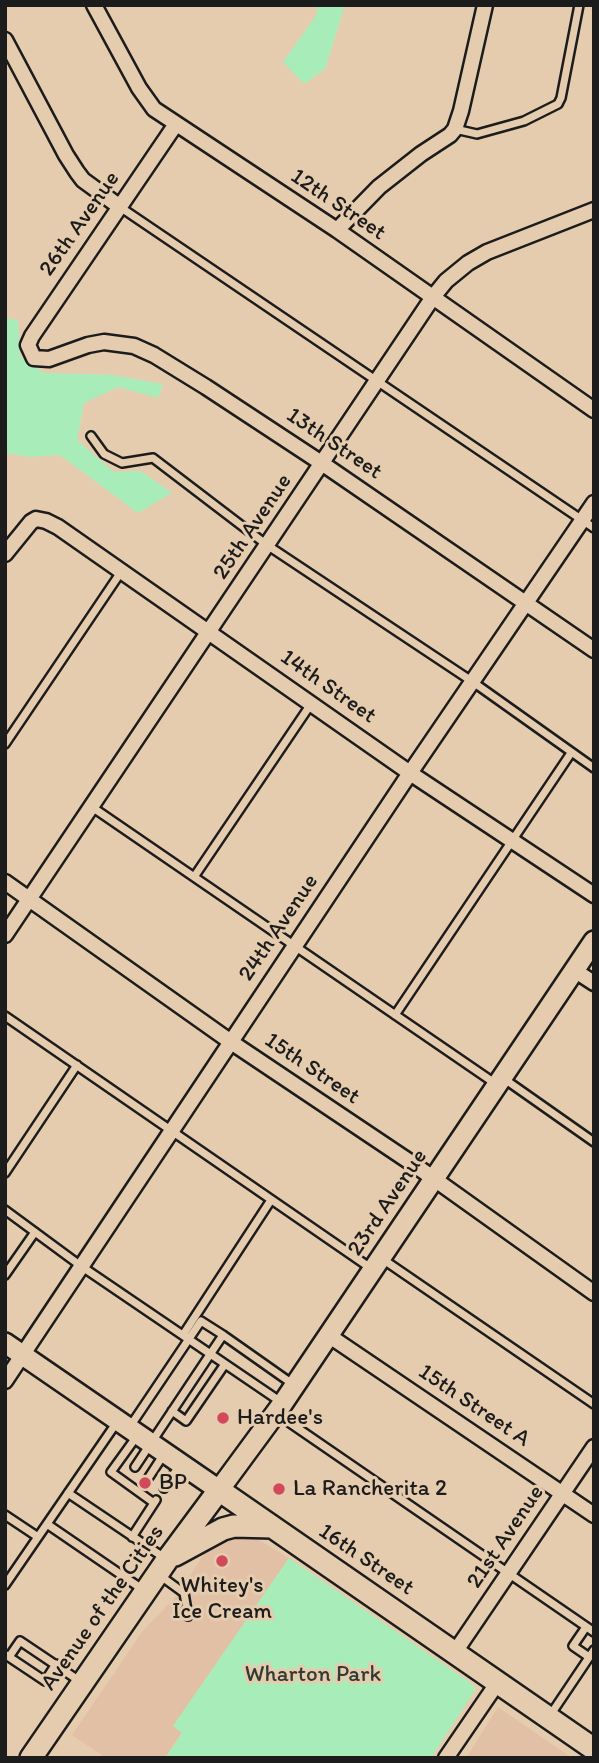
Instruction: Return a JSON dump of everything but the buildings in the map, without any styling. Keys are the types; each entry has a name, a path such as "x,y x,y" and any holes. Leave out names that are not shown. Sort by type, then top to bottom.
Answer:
{"main road":[{"name":"16th Street","path":"219,1490 594,1749"},
{"name":"Avenue of the Cities","path":"32,1758 157,1575 219,1490"},
{"path":"157,1575 223,1530 234,1527 272,1527"}],"street":[{"name":"12th Street","path":"94,5 146,100 164,117 337,230 594,410"},
{"path":"337,230 379,187 455,129 485,5"},
{"path":"5,40 77,172 83,180 120,207"},
{"name":"26th Avenue","path":"30,353 28,345 32,336 176,124"},
{"name":"25th Avenue","path":"5,935 433,297 446,281 487,252 594,210"},
{"name":"13th Street","path":"30,353 34,358 49,359 104,342 134,346 154,355 323,464 594,650"},
{"name":"24th Avenue","path":"5,1381 410,773 526,604 588,524 594,503"},
{"name":"14th Street","path":"5,554 24,528 36,519 58,527 410,773 594,895"},
{"name":"15th Street","path":"5,882 594,1293"},
{"name":"23rd Avenue","path":"219,1490 295,1385 594,941"},
{"path":"574,970 594,984"},
{"name":"15th Street A","path":"328,1335 594,1515"},
{"name":"16th Street","path":"5,1343 219,1490"},
{"name":"21st Avenue","path":"455,1652 594,1447"},
{"path":"446,1758 498,1682"}],"lane":[{"path":"455,129 477,134 524,121 558,104 579,5"},
{"path":"120,207 588,524"},
{"path":"91,436 104,454 122,463 153,458 267,545 472,682 594,768"},
{"path":"5,744 122,571"},
{"path":"194,877 312,703"},
{"path":"395,1015 571,753"},
{"path":"92,807 395,1015 594,1142"},
{"path":"5,1016 271,1200 377,1264 594,1404"},
{"path":"5,1173 77,1065"},
{"path":"135,1467 186,1337 271,1200"},
{"path":"5,1210 81,1266 210,1353 279,1408 594,1632"},
{"path":"5,1275 35,1232"},
{"path":"186,1337 201,1321 295,1385"},
{"path":"132,1537 155,1501 111,1472 147,1441 172,1411 223,1335"},
{"path":"172,1411 186,1421 225,1364"},
{"path":"147,1441 149,1477"},
{"path":"147,1441 164,1488"},
{"path":"5,1585 68,1493 147,1441"},
{"path":"68,1493 132,1537 157,1575"},
{"path":"5,1515 38,1537"},
{"path":"47,1524 157,1575 184,1592 188,1616"},
{"path":"549,1718 592,1654 573,1646 586,1626"},
{"path":"56,1664 45,1681 7,1656 20,1641 56,1664 83,1683"}],"shaded area":[{"path":"235,1536 252,1536 289,1558 174,1726 182,1732 165,1758 106,1758 72,1735 142,1632 178,1594 206,1551"},
{"path":"498,1707 572,1758 466,1758"}],"green space":[{"path":"317,5 345,5 325,69 304,84 283,62 317,14"},
{"path":"5,318 18,320 20,356 44,373 112,375 163,384 158,398 118,387 84,403 77,440 114,472 141,471 172,493 138,513 60,455 29,457 5,453"},
{"name":"Wharton Park","path":"289,1558 476,1689 431,1758 165,1758 182,1733 173,1726"}],"place":[{"name":"Hardee's","path":"223,1418"},
{"name":"BP","path":"145,1483"},
{"name":"La Rancherita 2","path":"279,1489"},
{"name":"Whitey's Ice Cream","path":"222,1561"}]}
